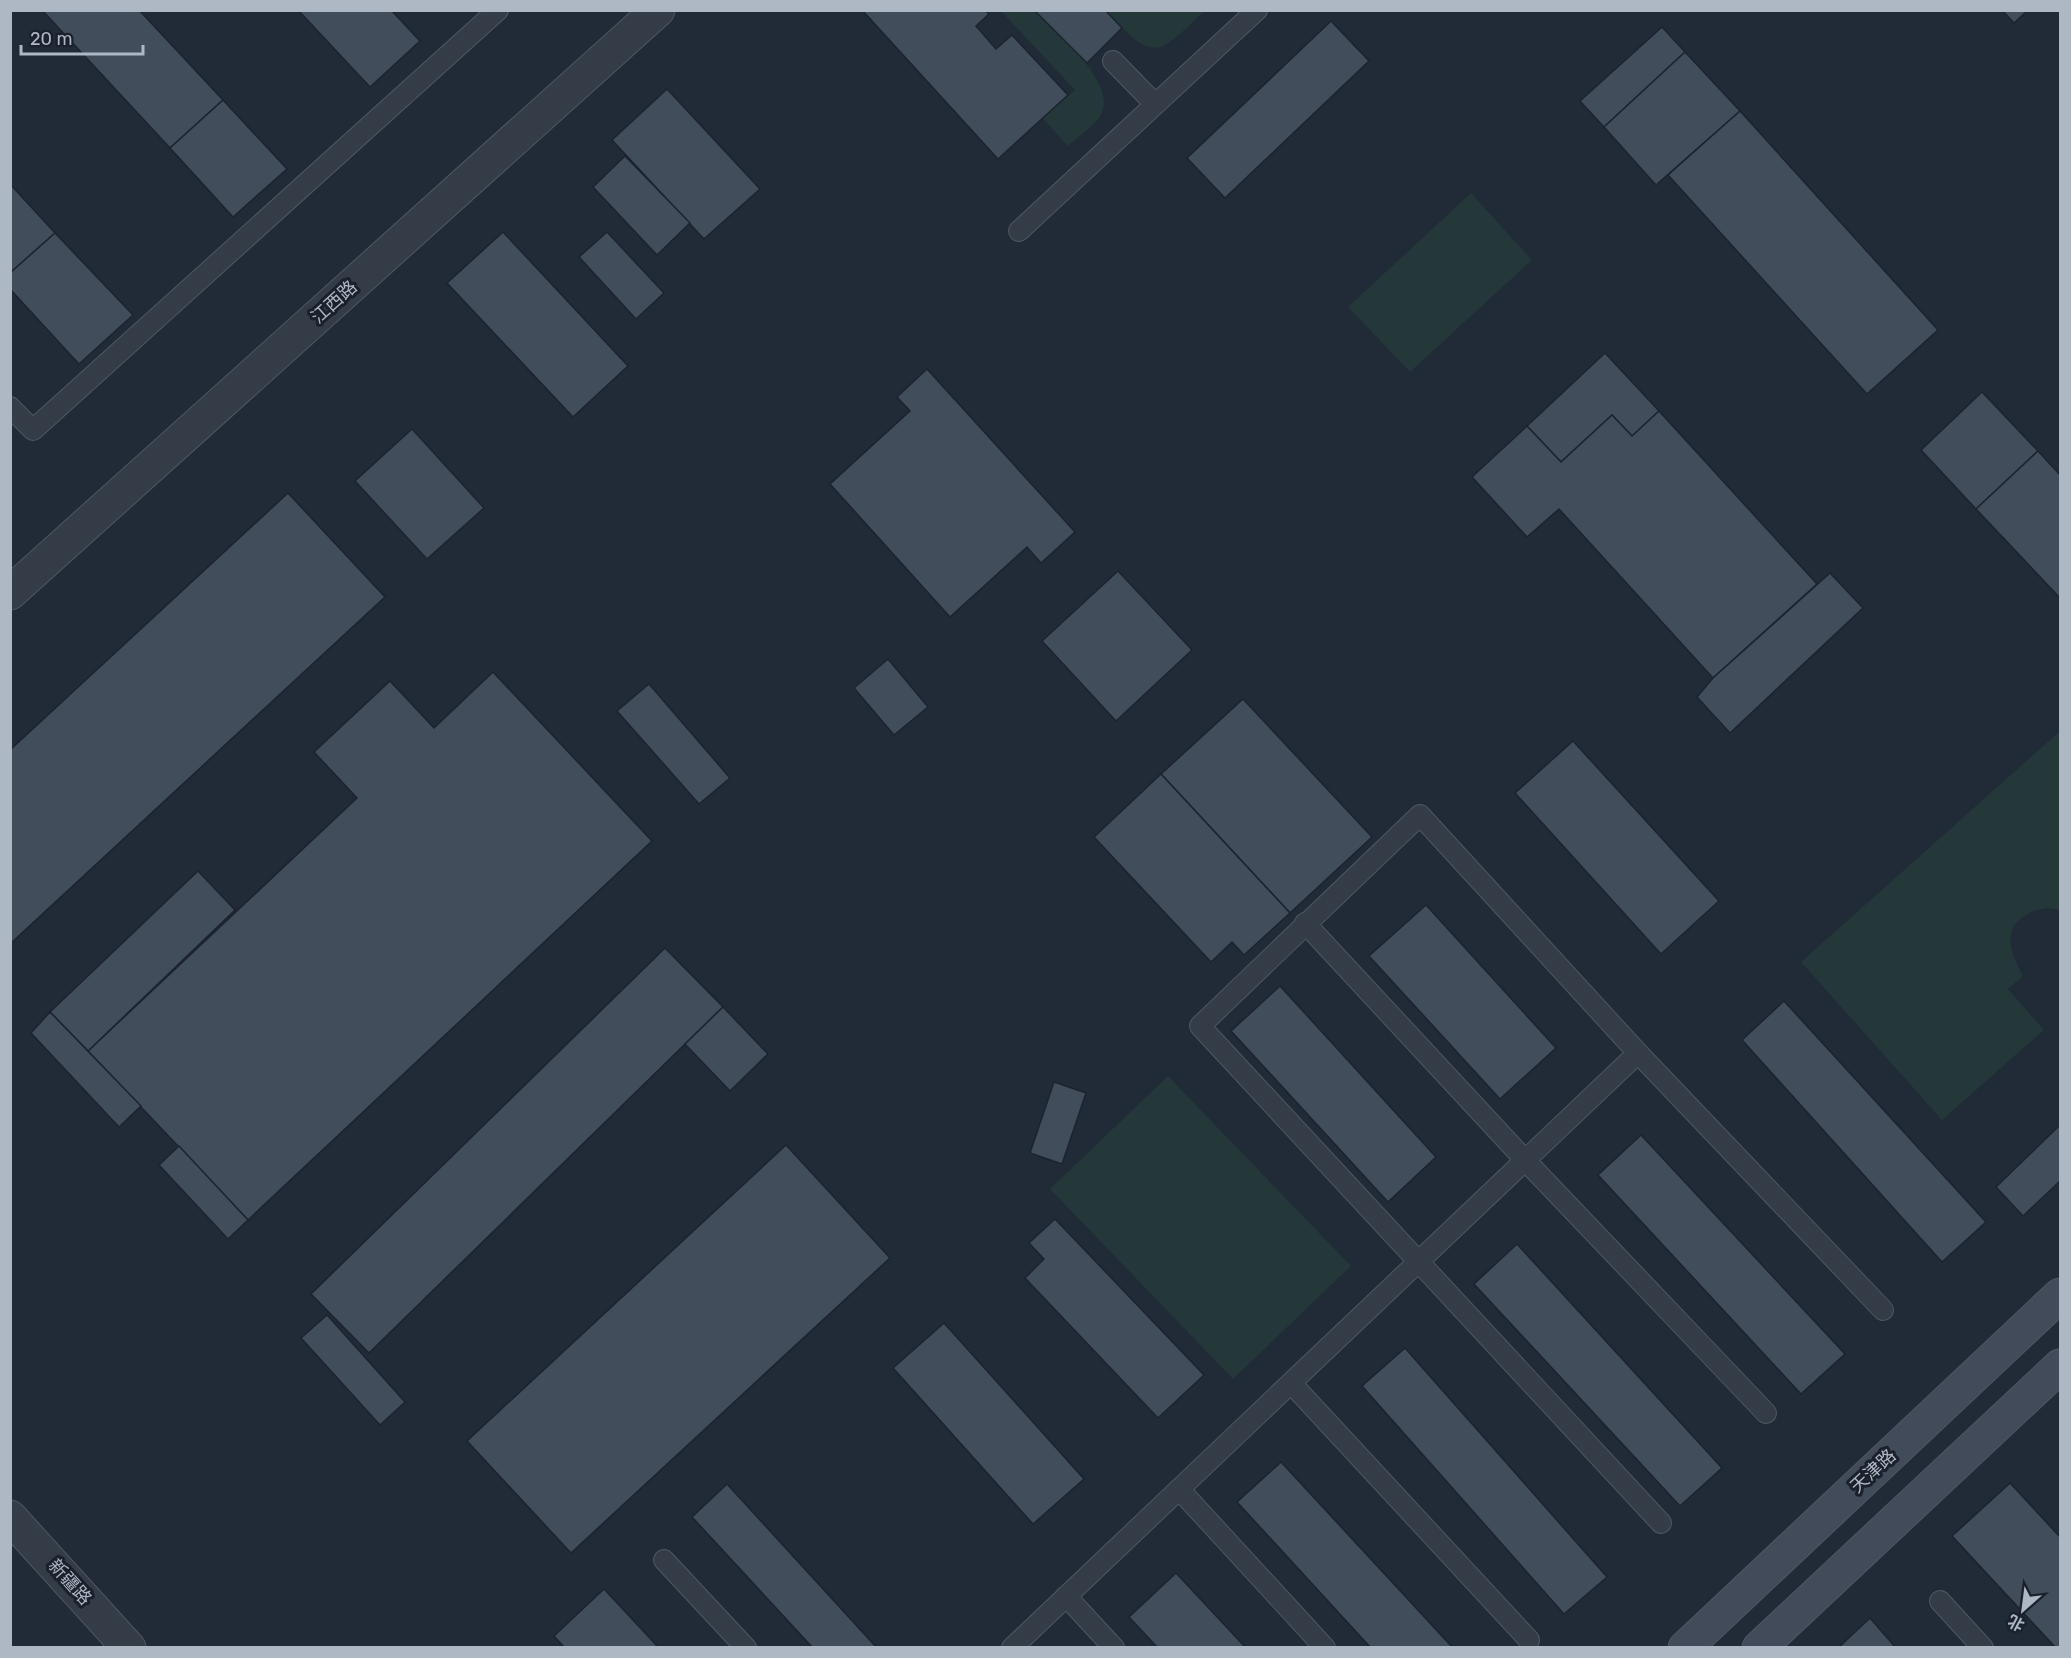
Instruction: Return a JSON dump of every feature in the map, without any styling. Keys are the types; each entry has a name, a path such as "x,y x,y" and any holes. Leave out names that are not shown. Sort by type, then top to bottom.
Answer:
{"main road":[{"name":"天津路","path":"1685,1647 2061,1295"},
{"path":"1759,1647 2061,1366"}],"street":[{"name":"江西路","path":"10,593 658,10"},
{"name":"新疆路","path":"10,1517 129,1647"}],"lane":[{"path":"10,407 33,430 498,10"},
{"path":"1019,231 1257,10"},
{"path":"1113,61 1155,104"},
{"path":"1661,1523 1200,1026 1305,922 1420,815 1638,1053 1883,1310"},
{"path":"1305,922 1525,1160 1766,1413"},
{"path":"1012,1647 1638,1053"},
{"path":"1291,1383 1529,1640"},
{"path":"1179,1489 1325,1647"},
{"path":"664,1560 746,1647"},
{"path":"1066,1596 1114,1647"},
{"path":"1941,1601 1983,1647"}],"shaded area":[{"path":"1001,11 1034,11 1070,45 1095,75 1102,91 1104,105 1096,122 1068,146 1042,118 1075,90"},
{"path":"1105,11 1204,11 1175,38 1154,48 1145,46 1134,39"},
{"path":"1471,193 1532,260 1410,372 1348,307"},
{"path":"2060,731 2060,911 2040,909 2026,915 2015,924 2011,942 2013,954 2023,976 2008,989 2044,1030 1942,1120 1801,962"},
{"path":"1168,1076 1351,1266 1233,1379 1050,1189"}],"building":[{"path":"42,10 139,10 223,100 170,148"},
{"path":"298,10 391,10 420,41 370,87"},
{"path":"862,10 985,10 989,14 976,26 996,49 1012,35 1068,95 998,159"},
{"path":"1034,10 1105,10 1122,28 1087,63"},
{"path":"2002,10 2028,10 2014,23"},
{"path":"1331,21 1369,61 1225,198 1187,158"},
{"path":"1662,27 1685,52 1604,127 1580,101"},
{"path":"1685,52 1740,111 1656,185 1604,127"},
{"path":"667,89 760,189 704,239 612,140"},
{"path":"223,100 287,169 233,217 170,148"},
{"path":"1740,111 1938,330 1867,394 1668,175"},
{"path":"625,156 690,223 657,255 593,187"},
{"path":"10,184 55,233 10,273"},
{"path":"503,232 628,366 573,417 447,283"},
{"path":"607,232 664,293 636,319 579,257"},
{"path":"55,233 133,315 79,364 10,289 10,273"},
{"path":"1605,353 1659,411 1632,436 1612,415 1561,462 1527,426"},
{"path":"927,369 1075,532 1041,563 1027,547 950,617 830,484 910,411 897,397"},
{"path":"1982,392 2038,451 1976,509 1921,450"},
{"path":"1659,411 1817,584 1713,678 1559,509 1527,537 1472,477 1527,426 1561,462 1612,415 1632,436"},
{"path":"412,429 484,508 427,559 355,481"},
{"path":"2038,451 2060,475 2060,598 1976,509"},
{"path":"288,493 385,597 10,944 10,750"},
{"path":"1118,571 1192,650 1116,721 1042,641"},
{"path":"1830,573 1863,608 1730,733 1697,697 1713,678"},
{"path":"888,659 928,707 894,735 854,688"},
{"path":"493,672 652,841 248,1220 88,1051 357,798 314,752 390,681 434,728"},
{"path":"649,684 730,778 699,804 617,711"},
{"path":"1243,699 1372,837 1290,913 1161,774"},
{"path":"1573,741 1719,901 1661,954 1515,793"},
{"path":"1161,774 1290,913 1244,955 1232,942 1211,962 1094,837"},
{"path":"198,871 235,910 88,1051 50,1012"},
{"path":"1426,905 1556,1048 1500,1099 1369,956"},
{"path":"665,948 723,1007 369,1353 311,1294"},
{"path":"1280,986 1436,1157 1388,1202 1231,1031"},
{"path":"1784,1001 1986,1222 1942,1262 1742,1040"},
{"path":"723,1007 768,1054 730,1091 685,1044"},
{"path":"50,1012 141,1106 119,1127 31,1033"},
{"path":"1054,1082 1086,1093 1062,1164 1030,1153"},
{"path":"2060,1125 2060,1181 2023,1216 1996,1187"},
{"path":"1641,1135 1845,1354 1801,1394 1598,1175"},
{"path":"786,1145 890,1258 571,1553 467,1441"},
{"path":"179,1146 248,1220 228,1239 159,1165"},
{"path":"1055,1219 1204,1375 1158,1418 1025,1278 1044,1259 1029,1243"},
{"path":"1517,1244 1722,1468 1680,1506 1474,1284"},
{"path":"327,1315 405,1402 380,1425 301,1338"},
{"path":"944,1323 1084,1479 1033,1524 893,1368"},
{"path":"1405,1348 1607,1577 1564,1614 1362,1386"},
{"path":"1281,1462 1453,1648 1371,1648 1237,1502"},
{"path":"2010,1483 2060,1537 2060,1648 2056,1648 1952,1536"},
{"path":"727,1484 877,1648 813,1648 692,1517"},
{"path":"1176,1573 1246,1648 1158,1648 1129,1617"},
{"path":"604,1589 659,1648 565,1648 554,1636"},
{"path":"1870,1618 1896,1648 1838,1648"}]}
